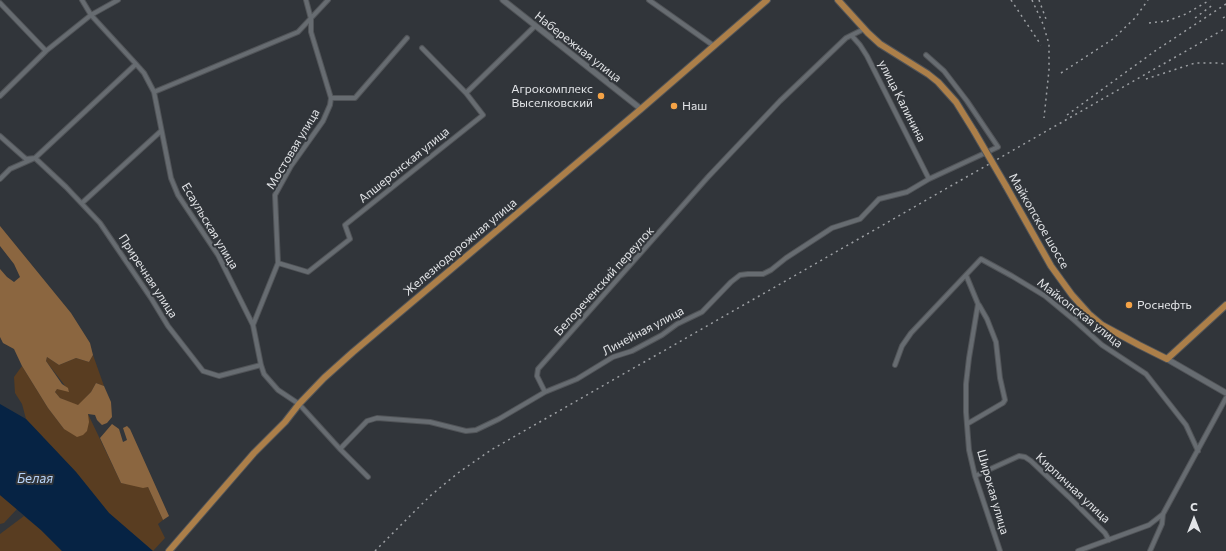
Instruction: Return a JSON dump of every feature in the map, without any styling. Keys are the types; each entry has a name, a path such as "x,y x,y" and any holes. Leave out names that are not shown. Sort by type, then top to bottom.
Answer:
{"main road":[{"name":"Железнодорожная улица","path":"169,551 254,453 285,422 299,404 324,378 767,0"},
{"path":"838,0 843,3 864,29"},
{"name":"Майкопское шоссе","path":"864,29 880,44 928,74 938,82 956,102 1051,266 1084,309 1102,324 1167,358"},
{"path":"1167,358 1226,305"}],"street":[{"name":"Есаульская улица","path":"82,0 91,14 144,73 154,92 171,178 178,195 218,255 253,325 264,374 278,390 299,404 368,477"},
{"path":"0,96 46,51 91,14 118,0"},
{"name":"Мостовая улица","path":"253,325 278,263 275,196 291,166 323,121 330,105 331,98 311,32 311,19 306,0"},
{"path":"154,92 298,32 328,0"},
{"name":"Набережная улица","path":"503,0 641,109"},
{"path":"649,0 714,46"},
{"path":"0,3 46,51"},
{"path":"466,93 535,26"},
{"name":"Белореченский переулок","path":"545,392 537,376 538,369 713,172 780,101 846,38 864,29"},
{"name":"улица Калинина","path":"852,36 867,56 929,179"},
{"name":"Мостовая улица","path":"331,98 355,98 407,38"},
{"name":"Апшеронская улица","path":"278,263 308,272 350,239 346,225 483,115 466,93 422,48"},
{"name":"Линейная улица","path":"545,392 577,379 613,357 632,351 662,335 677,324 702,312 731,282 740,275 763,274 771,270 786,258 832,228 860,220 879,199 906,192 929,179 998,147 968,101 944,71 926,55"},
{"path":"0,179 10,169 35,158 136,64"},
{"path":"82,203 161,131"},
{"path":"0,136 26,159 35,158"},
{"name":"Приречная улица","path":"35,158 82,203 100,223 151,298 168,326 203,371 219,376 261,365"},
{"name":"Майкопская улица","path":"966,275 981,259 1045,296 1102,345 1146,374 1186,425 1198,451"},
{"path":"895,365 902,346 911,333 966,275 996,342 1000,378 1005,400 967,424"},
{"name":"Широкая улица","path":"978,304 966,384 966,412 969,450 975,476 1000,551"},
{"path":"1074,320 1084,309"},
{"name":"Майкопское шоссе","path":"1167,358 1226,393"},
{"path":"340,449 367,421 389,418 430,422 456,430 476,430 499,419 545,392"},
{"path":"1078,551 1149,525 1162,514 1226,398"},
{"name":"Кирпичная улица","path":"975,476 1019,456 1025,457 1069,497 1105,533 1109,540"},
{"path":"1150,551 1162,524 1162,514"}],"shaded area":[{"path":"0,226 71,313 90,343 93,355 89,362 76,358 59,365 47,357 46,361 62,384 68,388 69,392 57,389 55,392 60,398 78,405 91,392 96,383 104,386 111,402 112,417 107,423 102,425 97,420 95,415 88,414 89,422 87,431 83,435 77,437 64,429 48,408 22,366 14,349 3,343 0,337 0,269 14,282 20,277 14,264 0,246"},
{"path":"93,355 104,386 96,383 91,392 78,406 60,398 55,392 57,388 69,391 46,361 47,357 59,365 76,358 89,362"},
{"path":"22,366 48,408 64,429 88,414 121,483 148,487 163,520 158,524 165,538 153,551 109,513 76,472 26,419 22,404 15,393 14,377"},
{"path":"112,424 119,429 123,442 127,440 123,428 127,426 130,429 169,516 163,520 148,487 143,488 121,483 100,438"},
{"path":"0,495 17,509 4,523 0,524"},
{"path":"24,516 41,530 62,551 0,551 0,534"}],"water":[{"name":"Белая","path":"0,404 26,419 76,472 109,513 153,551 62,551 41,530 0,495"}],"railway":[{"path":"1011,0 1041,45"},
{"path":"1032,0 1043,24 1049,44 1049,70 1044,118"},
{"path":"1039,0 1046,19"},
{"path":"1061,73 1113,39 1135,18 1148,0"},
{"path":"1149,23 1167,21 1186,14 1210,0"},
{"path":"1195,18 1214,4"},
{"path":"1067,115 1155,51 1226,4"},
{"path":"375,551 430,496 458,473 491,450 1226,28"},
{"path":"1146,79 1195,63 1226,64"}],"place":[{"name":"Агрокомплекс Выселковский","path":"601,96"},
{"name":"Наш","path":"674,106"},
{"name":"Роснефть","path":"1129,305"}]}
